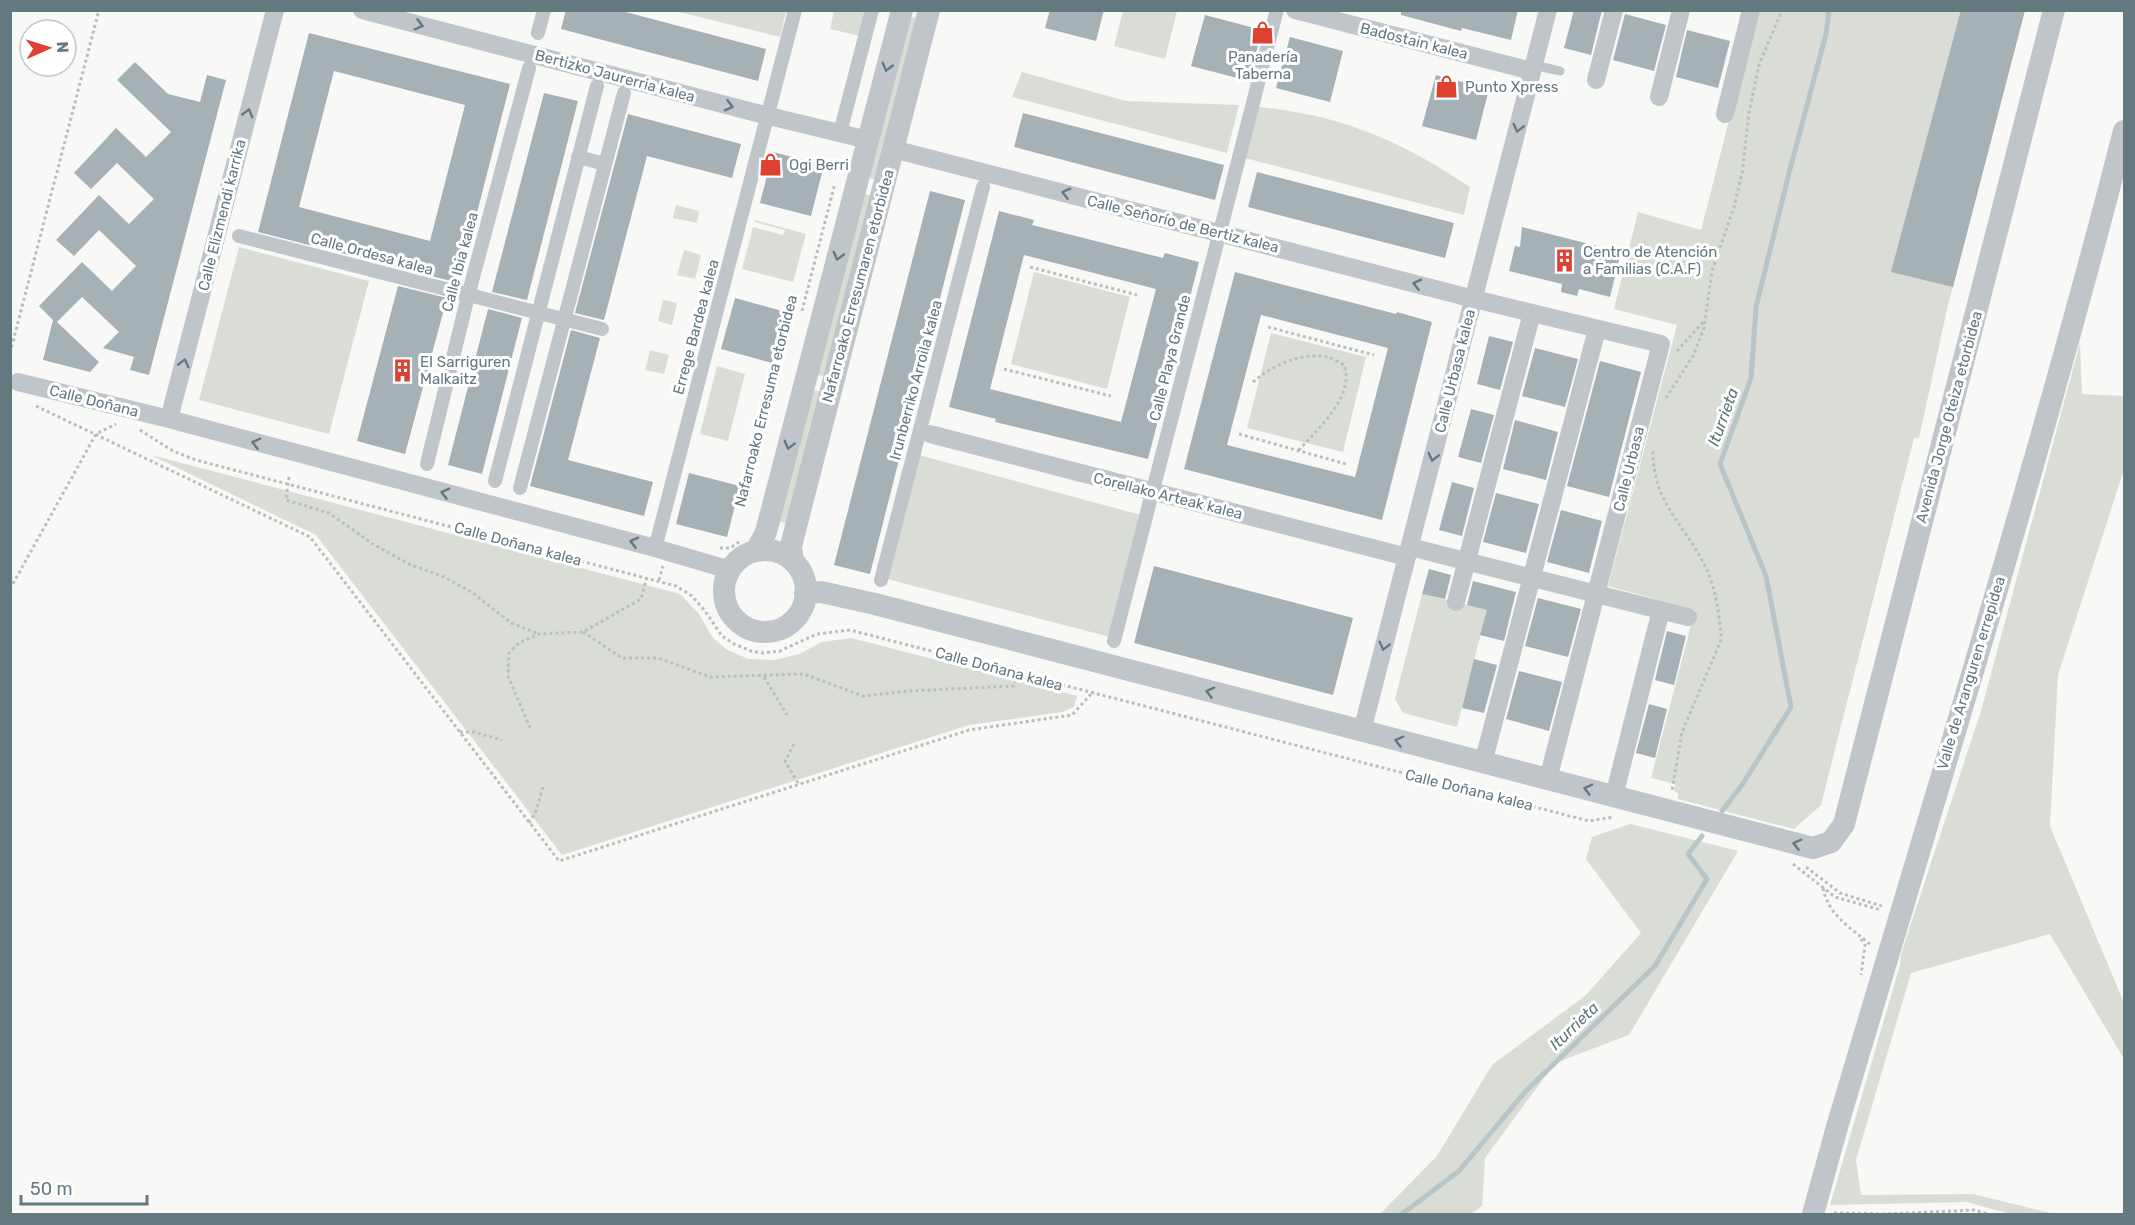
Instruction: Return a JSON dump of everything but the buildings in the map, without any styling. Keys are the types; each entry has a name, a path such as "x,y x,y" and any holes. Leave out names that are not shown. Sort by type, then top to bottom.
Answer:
{"street":[{"name":"Calle Elizmendi karrika","path":"169,419 275,10"},
{"name":"Bertizko Jaurerria kalea","path":"362,10 868,140"},
{"path":"538,33 544,10"},
{"name":"Errege Bardea kalea","path":"657,541 795,10"},
{"path":"841,129 872,10"},
{"name":"Nafarroako Erresumaren etorbidea","path":"750,544 766,532 902,10"},
{"name":"Nafarroako Erresumaren etorbidea","path":"793,561 793,537 929,10"},
{"name":"Badostain kalea","path":"1295,10 1533,68"},
{"name":"Calle Urbasa kalea","path":"1362,731 1548,10"},
{"path":"1596,80 1614,10"},
{"path":"1659,97 1681,10"},
{"path":"1725,114 1751,10"},
{"name":"Avenida Jorge Oteiza etorbidea","path":"1844,824 2054,10"},
{"name":"Calle Playa Grande","path":"1114,641 1276,13"},
{"name":"Calle Ibia kalea","path":"427,464 468,296 529,69"},
{"path":"495,482 597,86"},
{"path":"520,488 624,93"},
{"name":"Valle de Aranguren errepidea","path":"1813,1214 2022,503 2082,292 2124,131"},
{"name":"Calle Señorío de Bertiz kalea","path":"893,149 1474,298"},
{"path":"578,158 605,164"},
{"name":"Irunberriko Arroila kalea","path":"881,580 983,188"},
{"name":"Calle Ordesa kalea","path":"239,236 603,329"},
{"path":"1474,298 1668,349"},
{"path":"1456,602 1532,313"},
{"path":"1483,763 1598,329"},
{"name":"Calle Urbasa","path":"1548,779 1597,594 1668,349"},
{"name":"Calle Doñana","path":"18,382 169,419"},
{"path":"514,409 539,416"},
{"name":"Calle Doñana kalea","path":"169,419 730,570"},
{"name":"Corellako Arteak kalea","path":"930,434 1409,552"},
{"path":"750,544 776,552 793,561 801,573 806,593 801,610 788,625 768,632 746,628 732,616 726,603 725,585 730,570 750,544"},
{"path":"1409,552 1467,561 1688,617"},
{"name":"Calle Doñana kalea","path":"806,593 821,592 875,604 1548,779 1618,806 1813,848 1831,842 1844,824"},
{"path":"1618,806 1660,610"}],"lane":[{"path":"1533,68 1560,71"}],"path":[{"path":"10,353 99,10"},
{"path":"1662,407 1700,341 1706,318 1712,272 1739,189 1749,113 1759,65 1782,10"},
{"name":"Nafarroako Erresuma etorbidea","path":"802,311 834,187"},
{"path":"1030,267 1137,295"},
{"path":"1668,349 1706,318"},
{"path":"1268,327 1374,355"},
{"path":"1253,382 1271,368 1314,356 1332,358 1344,365 1346,379 1342,396 1331,413 1299,450"},
{"path":"1004,369 1111,396"},
{"path":"32,404 310,537 559,861 969,730 1072,715 1092,693"},
{"path":"10,589 96,434 120,421"},
{"name":"Calle Doñana kalea","path":"132,425 173,451 188,457 676,586 692,596 722,636 751,651 763,653 780,651 817,634 850,630 1589,821 1618,806"},
{"path":"1239,434 1346,464"},
{"path":"1653,448 1656,483 1662,498 1703,562 1713,585 1721,633 1721,640 1682,732 1671,801"},
{"path":"290,477 286,500 329,513 373,544 409,564 444,577 473,593 511,623 539,634"},
{"path":"710,545 730,548 750,544"},
{"path":"530,728 508,676 509,652 519,643 539,634 583,632 641,598 647,577"},
{"path":"583,632 622,658 658,658 710,677 804,674 862,696 908,691 1014,686 1019,667"},
{"path":"764,677 787,715"},
{"path":"460,732 474,732 502,740"},
{"path":"794,744 785,761 799,785"},
{"path":"530,823 543,787"},
{"path":"1788,860 1835,897 1886,909 1840,893 1799,861"},
{"path":"1822,880 1826,901 1834,915 1875,948"},
{"path":"1856,933 1865,945 1860,979"},
{"path":"1813,1214 1887,1214 1974,1210 1988,1215"}],"shaded area":[{"path":"786,10 780,37 675,11"},
{"path":"834,11 866,11 860,36 830,29"},
{"path":"1123,11 1177,11 1165,59 1114,46"},
{"path":"1757,11 2025,11 1948,305 1919,438 1914,438 1821,805 1794,829 1678,799 1678,793 1674,791 1675,784 1651,778 1695,610 1608,586 1677,325 1614,309 1638,212 1701,230"},
{"path":"910,17 918,18 876,180 868,178"},
{"path":"1022,72 1126,101 1239,105 1227,153 1012,97"},
{"path":"1258,107 1289,111 1344,124 1394,143 1419,156 1470,187 1464,215 1245,158"},
{"path":"865,194 872,196 825,376 817,375"},
{"path":"676,205 699,211 697,223 673,218"},
{"path":"755,220 806,234 793,282 742,269 753,227 783,235 785,230 754,222"},
{"path":"239,247 369,281 329,434 199,400"},
{"path":"684,250 701,255 695,279 677,275"},
{"path":"1034,272 1130,297 1107,389 1011,364"},
{"path":"663,300 677,303 672,325 658,321"},
{"path":"1271,333 1366,357 1343,452 1247,428"},
{"path":"2080,343 2082,394 2124,396 2124,469 2058,675 2050,826 2124,1003 2124,1059 2050,934 1911,973 1856,1160 1861,1195 1973,1194 2055,1214 2010,1214 1967,1202 1830,1205 1900,965 1901,954 1981,711"},
{"path":"650,350 669,355 664,374 645,370"},
{"path":"717,366 745,374 728,441 700,434"},
{"path":"813,390 821,392 786,524 779,521"},
{"path":"151,455 680,594 699,614 712,637 726,649 748,659 774,660 799,654 822,642 851,638 1077,696 1074,707 1062,712 969,725 562,855 316,535"},
{"path":"919,455 1141,515 1110,637 887,579"},
{"path":"1422,594 1487,610 1457,727 1403,713 1395,699"},
{"path":"1630,824 1738,851 1629,1035 1555,1063 1485,1158 1482,1206 1471,1214 1380,1214 1437,1156 1492,1065 1586,995 1641,933 1586,859 1592,837"}],"waterway":[{"name":"Iturrieta","path":"1722,811 1742,785 1791,707 1766,576 1720,464 1751,378 1756,307 1826,34 1829,10"},
{"name":"Iturrieta","path":"1402,1214 1459,1171 1525,1092 1655,966 1707,879 1688,854 1702,836"}],"place":[{"name":"Panadería Taberna","path":"1263,33"},
{"name":"Punto Xpress","path":"1447,87"},
{"name":"Ogi Berri","path":"771,165"},
{"name":"Centro de Atención a Familias (C.A.F)","path":"1565,261"},
{"name":"EI Sarriguren Malkaitz","path":"402,371"}]}
